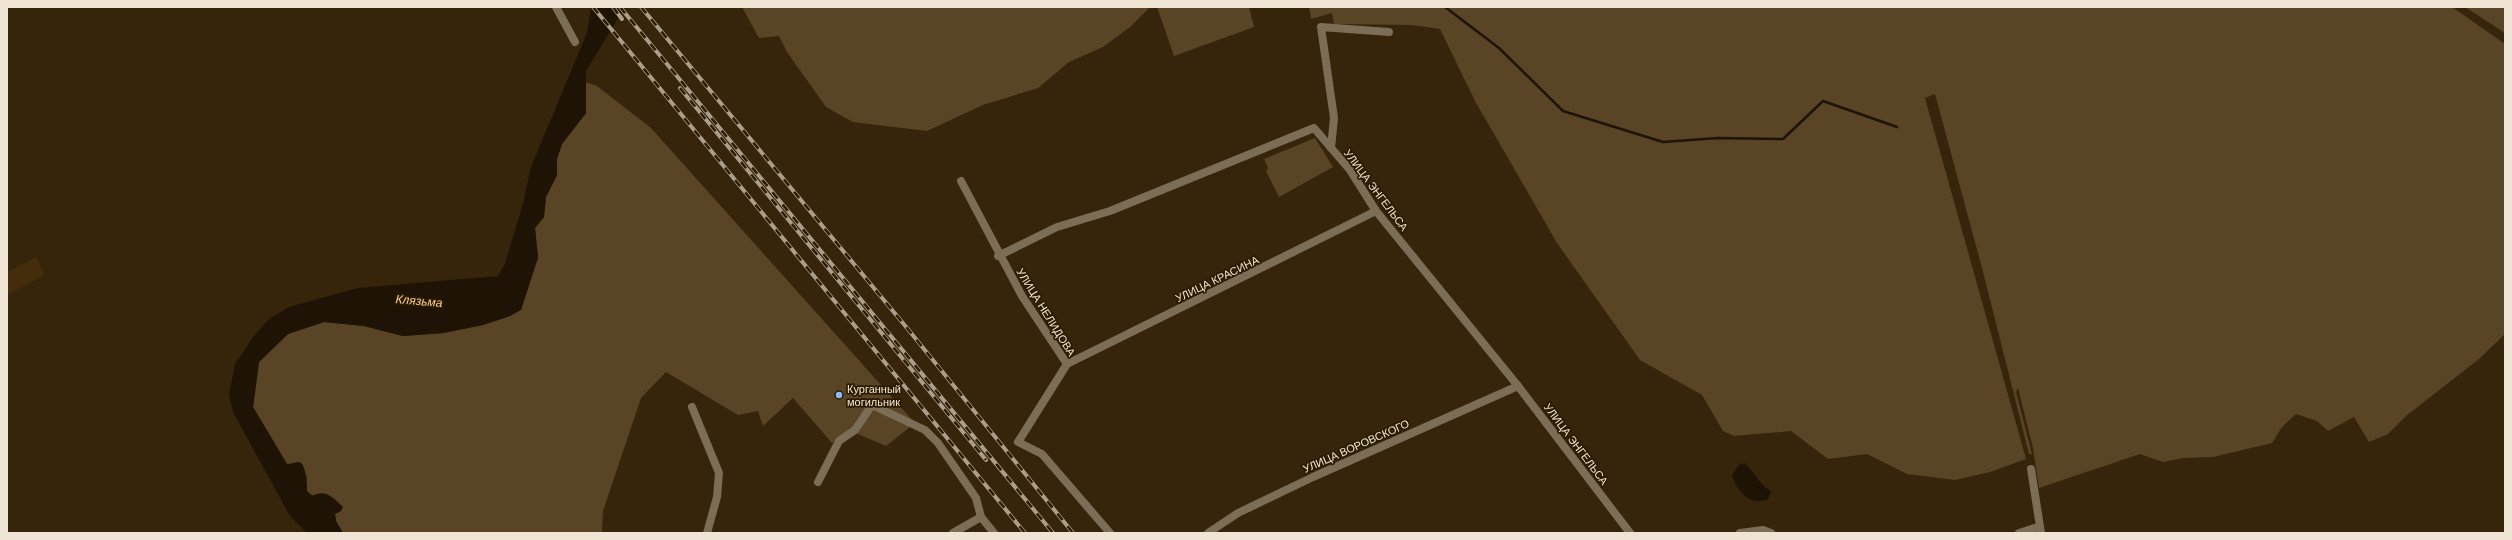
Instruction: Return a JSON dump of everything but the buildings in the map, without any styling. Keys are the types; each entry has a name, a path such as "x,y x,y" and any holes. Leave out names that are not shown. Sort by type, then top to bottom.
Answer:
{"street":[{"path":"556,7 575,42"},
{"path":"1331,148 1334,118 1321,28 1389,32"},
{"name":"УЛИЦА ЭНГЕЛЬСА","path":"998,256 1057,228 1110,211 1314,128 1350,170 1376,211 1518,386 1630,533"},
{"name":"УЛИЦА НЕЛИДОВА","path":"961,181 998,256 1022,296 1067,364 1018,442 1042,454 1110,533"},
{"name":"УЛИЦА КРАСИНА","path":"1067,364 1376,211"},
{"name":"УЛИЦА ВОРОВСКОГО","path":"1208,533 1238,513 1313,477 1518,386"},
{"path":"818,482 839,441 855,430 872,405 925,430 938,443 976,498 980,517 994,533"},
{"path":"692,407 719,473 717,497 707,533"},
{"path":"2019,533 2039,530 2032,469"},
{"path":"953,533 980,517"},
{"path":"1740,533 1763,530 1771,533"}],"shaded area":[{"path":"742,7 1150,7 1130,27 1103,47 1069,62 1038,88 983,105 927,131 853,122 826,107 787,52 779,36 759,38"},
{"path":"1157,7 1249,7 1254,27 1174,56"},
{"path":"1309,7 2452,7 2505,44 2505,334 2479,359 2406,416 2388,434 2369,442 2354,417 2328,431 2317,421 2296,414 2282,427 2272,443 2213,457 2183,458 2163,462 2140,454 2039,488 2033,448 2018,388 2016,392 2032,454 2029,454 1982,268 1935,94 1925,98 2026,459 1990,472 1955,480 1907,474 1867,454 1828,459 1791,431 1734,436 1723,431 1702,395 1640,360 1557,243 1475,101 1440,29 1412,25 1334,24 1332,13 1311,19"},
{"path":"2465,7 2505,7 2505,33"},
{"path":"585,82 597,86 651,128 915,423 886,446 851,431 832,443 793,398 763,426 758,411 738,415 666,372 641,398 603,511 602,533 343,533 336,521 335,513 307,491 307,477 302,464 287,464 253,407 259,362 288,334 324,322 364,326 403,336 443,333 483,325 510,316 538,258 535,228 544,217 546,197 557,175 557,158 562,144 586,113"},
{"path":"1315,138 1333,167 1279,197 1266,171 1268,168 1264,159"},
{"path":"36,257 45,275 7,295 7,272"}],"water":[{"name":"Клязьма","path":"591,7 625,7 586,71 586,113 562,144 557,159 557,175 546,197 544,217 535,228 538,258 521,310 510,316 483,325 443,333 403,336 364,326 324,322 288,334 259,362 253,407 287,464 299,462 303,466 306,475 307,491 312,496 321,493 329,495 343,507 341,511 335,514 336,521 343,533 307,533 290,516 233,412 229,394 235,364 254,336 269,319 289,307 358,288 498,276 505,264 523,203 531,167 587,33"},
{"path":"1744,463 1763,485 1771,491 1768,499 1755,501 1745,496 1737,487 1732,475 1739,465"}],"waterway":[{"path":"1445,7 1499,48 1563,111 1663,142 1718,138 1783,139 1823,101 1897,127"}],"railway":[{"path":"593,7 1025,533"},
{"path":"613,7 622,19"},
{"path":"620,7 1053,533"},
{"path":"641,7 907,328 1073,533"},
{"path":"680,88 986,460"}],"place":[{"name":"Курганный могильник","path":"839,395"}]}
